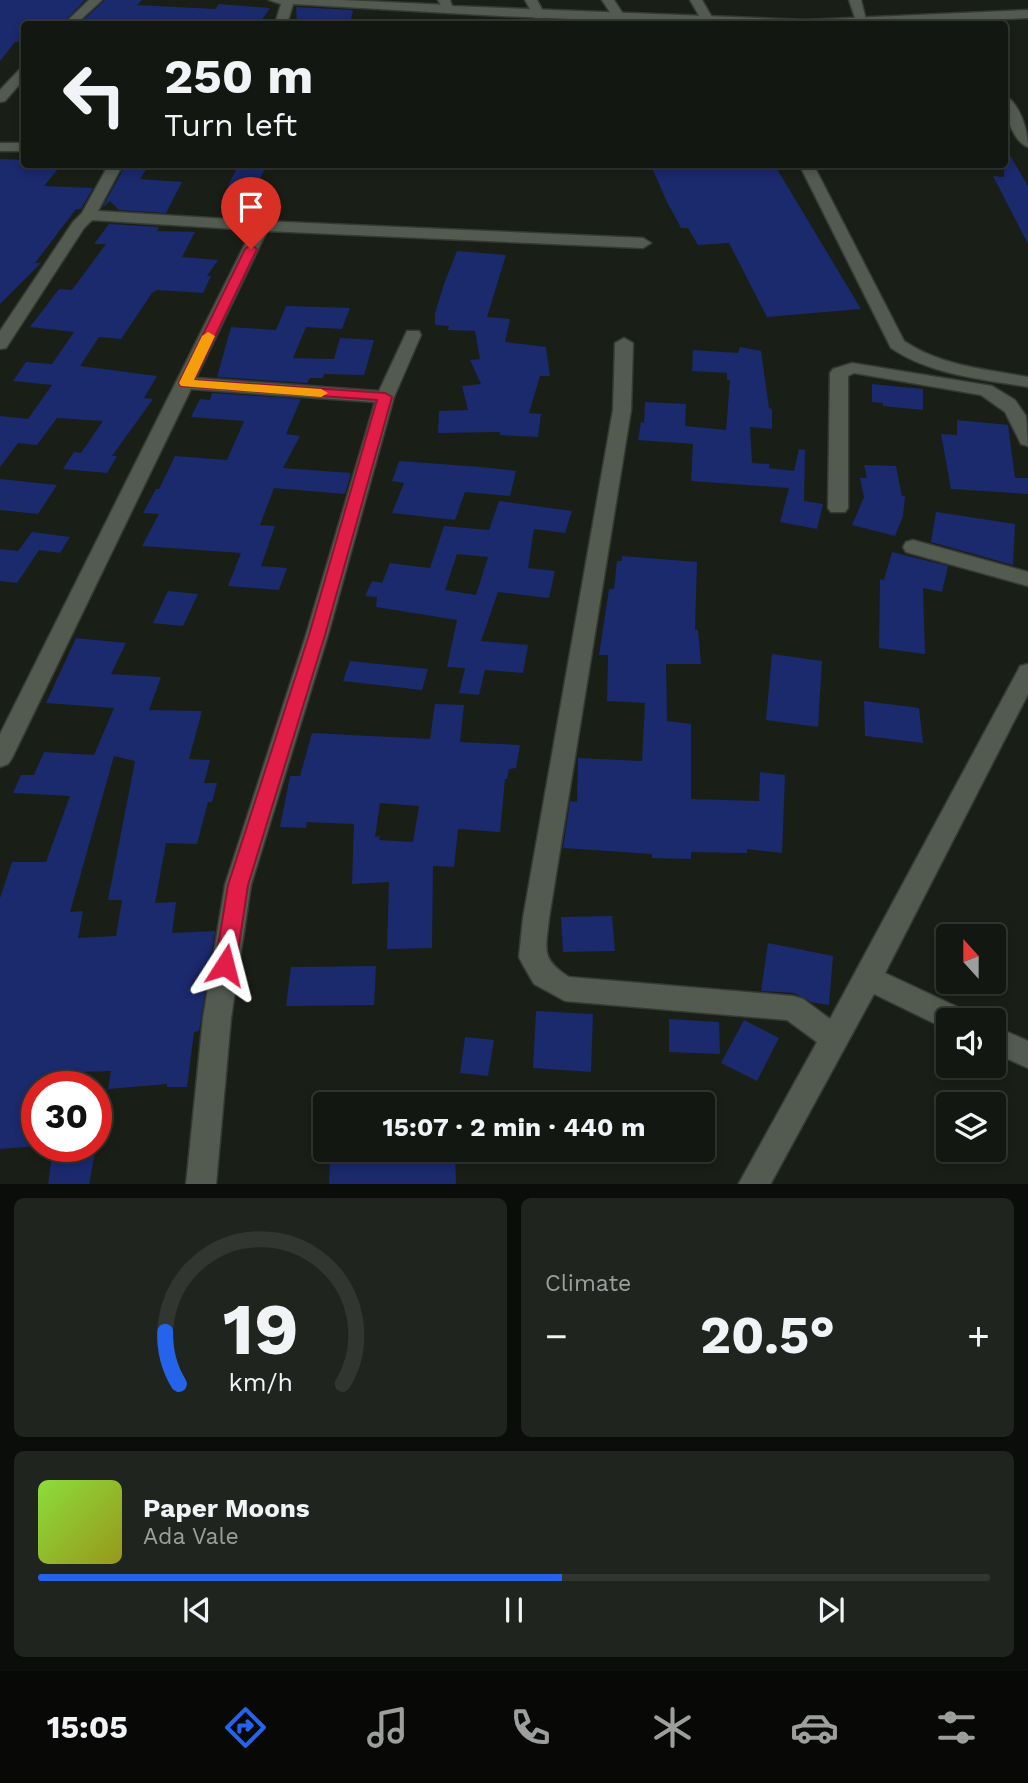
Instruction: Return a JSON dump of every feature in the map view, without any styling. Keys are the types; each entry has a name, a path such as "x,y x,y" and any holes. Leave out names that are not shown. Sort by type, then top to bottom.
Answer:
{"street":[{"path":"73,21 96,0"},
{"path":"531,0 538,15"},
{"path":"608,0 619,17"},
{"path":"696,0 708,20"},
{"path":"855,0 861,21"},
{"path":"281,21 281,1 424,8 446,4 538,15 718,21"},
{"path":"422,21 424,8"},
{"path":"974,21 1028,14"},
{"path":"0,98 21,77"},
{"path":"1008,106 1028,143"},
{"path":"0,147 21,147"},
{"path":"0,344 78,225 88,215 114,168"},
{"path":"808,168 897,344 908,354 929,362 1028,382"},
{"path":"88,215 262,226 643,243"},
{"path":"0,758 262,226"},
{"path":"201,1184 217,1018 238,885 317,635 385,397 413,335"},
{"path":"624,343 622,410 552,812 533,957 544,976 565,989 793,1008 834,1038"},
{"path":"838,508 839,373 845,369 986,390 1011,405 1028,440"},
{"path":"186,383 385,397"},
{"path":"913,547 1028,579"},
{"path":"754,1184 868,978 1028,672"},
{"path":"868,978 936,1010"},
{"path":"1006,1044 1028,1055"}],"building":[{"path":"0,0 85,0 65,21 21,21 21,42 15,42 0,61"},
{"path":"105,0 142,0 137,5 215,9 219,4 270,8 261,21 82,21"},
{"path":"296,7 353,10 351,21 297,21"},
{"path":"1008,152 1028,186 1028,244 993,176 1004,177 1004,168 1008,168"},
{"path":"0,159 21,160 21,168 59,168 44,186 93,188 81,209 76,209 35,263 41,263 0,304"},
{"path":"124,168 146,170 140,179 182,182 166,213 119,210 110,201 102,208"},
{"path":"237,168 265,168 252,196 224,194"},
{"path":"776,168 861,309 767,317 729,243 698,245 688,228 681,228 653,170"},
{"path":"109,224 159,227 157,231 195,232 182,257 218,260 207,276 211,276 203,293 157,290 152,293 121,339 99,337 80,366 157,376 144,398 153,399 112,456 117,456 107,473 63,469 74,452 81,453 103,421 57,418 37,445 18,443 0,467 0,416 28,419 52,385 13,381 26,362 52,364 74,332 30,327 59,289 72,290 106,244 94,244"},
{"path":"457,251 506,255 487,317 510,319 505,342 546,347 550,376 540,376 529,413 541,414 538,437 500,435 500,432 438,433 439,411 468,410 462,386 481,384 470,360 480,359 475,331 448,330 449,326 435,325 435,313"},
{"path":"286,306 350,308 342,329 306,327 293,358 334,359 340,338 374,340 364,375 324,374 323,378 310,378 307,383 217,377 231,327 276,330"},
{"path":"740,347 761,351 769,408 772,409 772,429 750,427 752,463 769,464 769,468 794,471 799,449 805,450 804,501 823,504 817,529 780,522 789,488 691,481 693,444 638,440 641,422 644,423 645,402 686,404 685,426 726,430 730,380 727,380 727,373 692,371 693,350 738,353"},
{"path":"872,384 923,389 923,410 883,406 883,403 872,402"},
{"path":"212,393 301,399 286,434 300,436 283,468 351,473 345,494 274,488 260,525 275,526 261,566 287,568 279,590 228,586 241,553 142,546 159,514 143,513 156,489 159,489 175,456 227,460 244,421 191,417 200,399 210,400"},
{"path":"957,420 1008,425 1015,478 1028,478 1028,494 951,489 941,434 957,435"},
{"path":"399,461 516,471 510,496 465,492 455,520 392,513 404,483 392,481"},
{"path":"864,465 896,466 902,496 905,496 903,516 895,536 852,525 864,497 860,478 867,478"},
{"path":"0,479 57,485 38,514 0,510"},
{"path":"499,501 572,511 565,533 534,529 528,568 555,571 549,598 498,592 481,641 528,645 523,673 485,670 479,695 459,693 465,668 447,667 457,620 376,607 377,597 365,596 372,581 382,583 390,563 430,568 444,526 489,530","holes":["457,554 488,557 476,595 445,590"]},
{"path":"936,512 1015,524 1013,565 931,542"},
{"path":"32,532 70,537 60,553 39,550 17,583 0,581 0,549 18,551"},
{"path":"892,552 948,566 942,592 923,588 925,654 879,648 880,579 884,580"},
{"path":"622,556 697,562 695,630 698,630 701,664 666,664 667,721 691,724 691,799 759,801 760,772 785,775 782,853 747,849 747,853 691,852 691,859 652,858 652,854 563,848 570,801 577,802 578,758 642,761 645,703 607,701 608,655 599,655 609,589 614,589 617,561 622,561"},
{"path":"168,591 198,594 183,626 153,623"},
{"path":"76,638 126,643 111,674 161,677 149,710 202,711 189,759 210,760 204,783 217,783 212,802 208,802 197,844 166,843 155,903 176,902 172,933 215,931 199,1031 194,1032 187,1087 167,1087 167,1084 112,1089 112,1071 21,1071 21,1147 0,1149 0,898 12,862 46,862 70,796 13,793 21,775 34,775 44,752 94,755 114,708 46,703","holes":["114,756 135,761 108,900 122,900 116,936 78,938 83,911 70,912"]},
{"path":"772,654 822,661 818,727 766,720"},
{"path":"350,661 428,669 422,690 343,681"},
{"path":"864,701 919,708 923,743 865,736"},
{"path":"435,704 464,705 460,742 520,745 516,768 509,769 505,779 500,832 458,829 454,867 433,866 432,948 387,949 389,882 352,884 354,824 307,822 306,828 280,827 290,776 300,776 312,733 430,739","holes":["380,803 419,806 413,842 379,840 380,836 375,837"]},
{"path":"612,916 615,951 563,952 561,917"},
{"path":"768,943 833,956 829,1005 811,1002 794,993 761,991"},
{"path":"376,966 374,1005 286,1006 291,967"},
{"path":"536,1011 593,1014 591,1072 533,1068"},
{"path":"669,1019 719,1022 720,1054 669,1052"},
{"path":"744,1020 779,1038 757,1081 721,1063"},
{"path":"465,1037 494,1040 488,1076 460,1073"},
{"path":"51,1162 93,1162 89,1184 48,1184"},
{"path":"330,1162 455,1162 456,1184 329,1184"}],"slow traffic":[{"path":"208,336 186,383 321,393"}],"route":[{"path":"225,965 238,885 317,635 385,397 186,383 251,249"}]}
